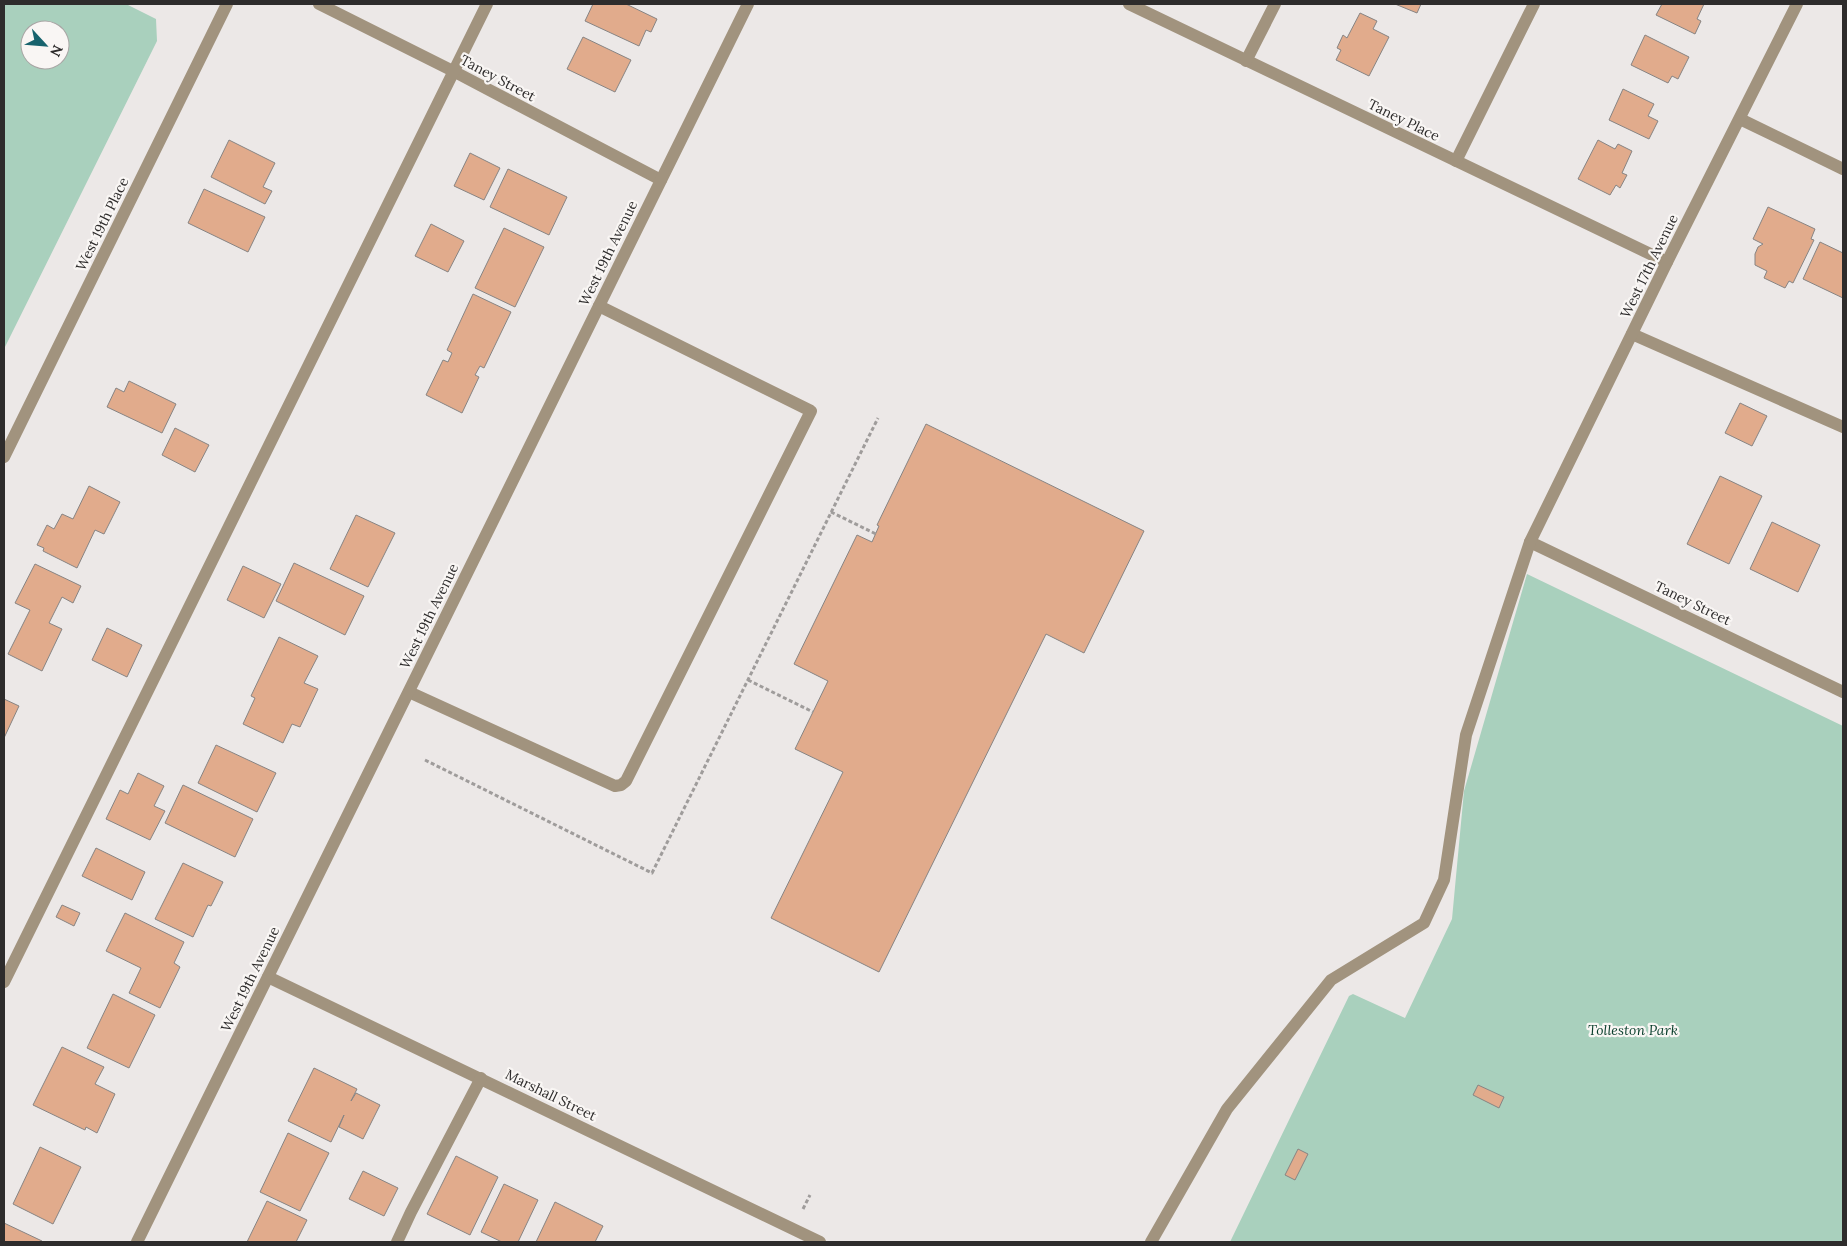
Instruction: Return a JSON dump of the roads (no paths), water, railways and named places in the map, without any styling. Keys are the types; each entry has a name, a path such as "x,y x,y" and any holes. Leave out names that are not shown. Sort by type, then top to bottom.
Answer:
{"street":[{"name":"West 19th Place","path":"4,457 227,4"},
{"name":"Taney Street","path":"319,4 454,71 661,180"},
{"path":"4,982 487,4"},
{"name":"West 19th Avenue","path":"137,1242 748,4"},
{"name":"Taney Place","path":"1129,4 1667,262"},
{"path":"1246,61 1275,4"},
{"path":"1456,161 1534,4"},
{"name":"West 17th Avenue","path":"1151,1242 1227,1109 1331,980 1424,923 1444,880 1466,735 1530,542 1667,262 1797,4"},
{"path":"1740,119 1843,169"},
{"path":"408,692 615,786 626,782 811,411 599,306"},
{"path":"1632,334 1843,427"},
{"name":"Taney Street","path":"1530,542 1843,692"},
{"name":"Marshall Street","path":"268,977 820,1242"},
{"path":"397,1242 481,1078"}],"park label":[{"name":"Tolleston Park","path":"1633,1030"}]}
